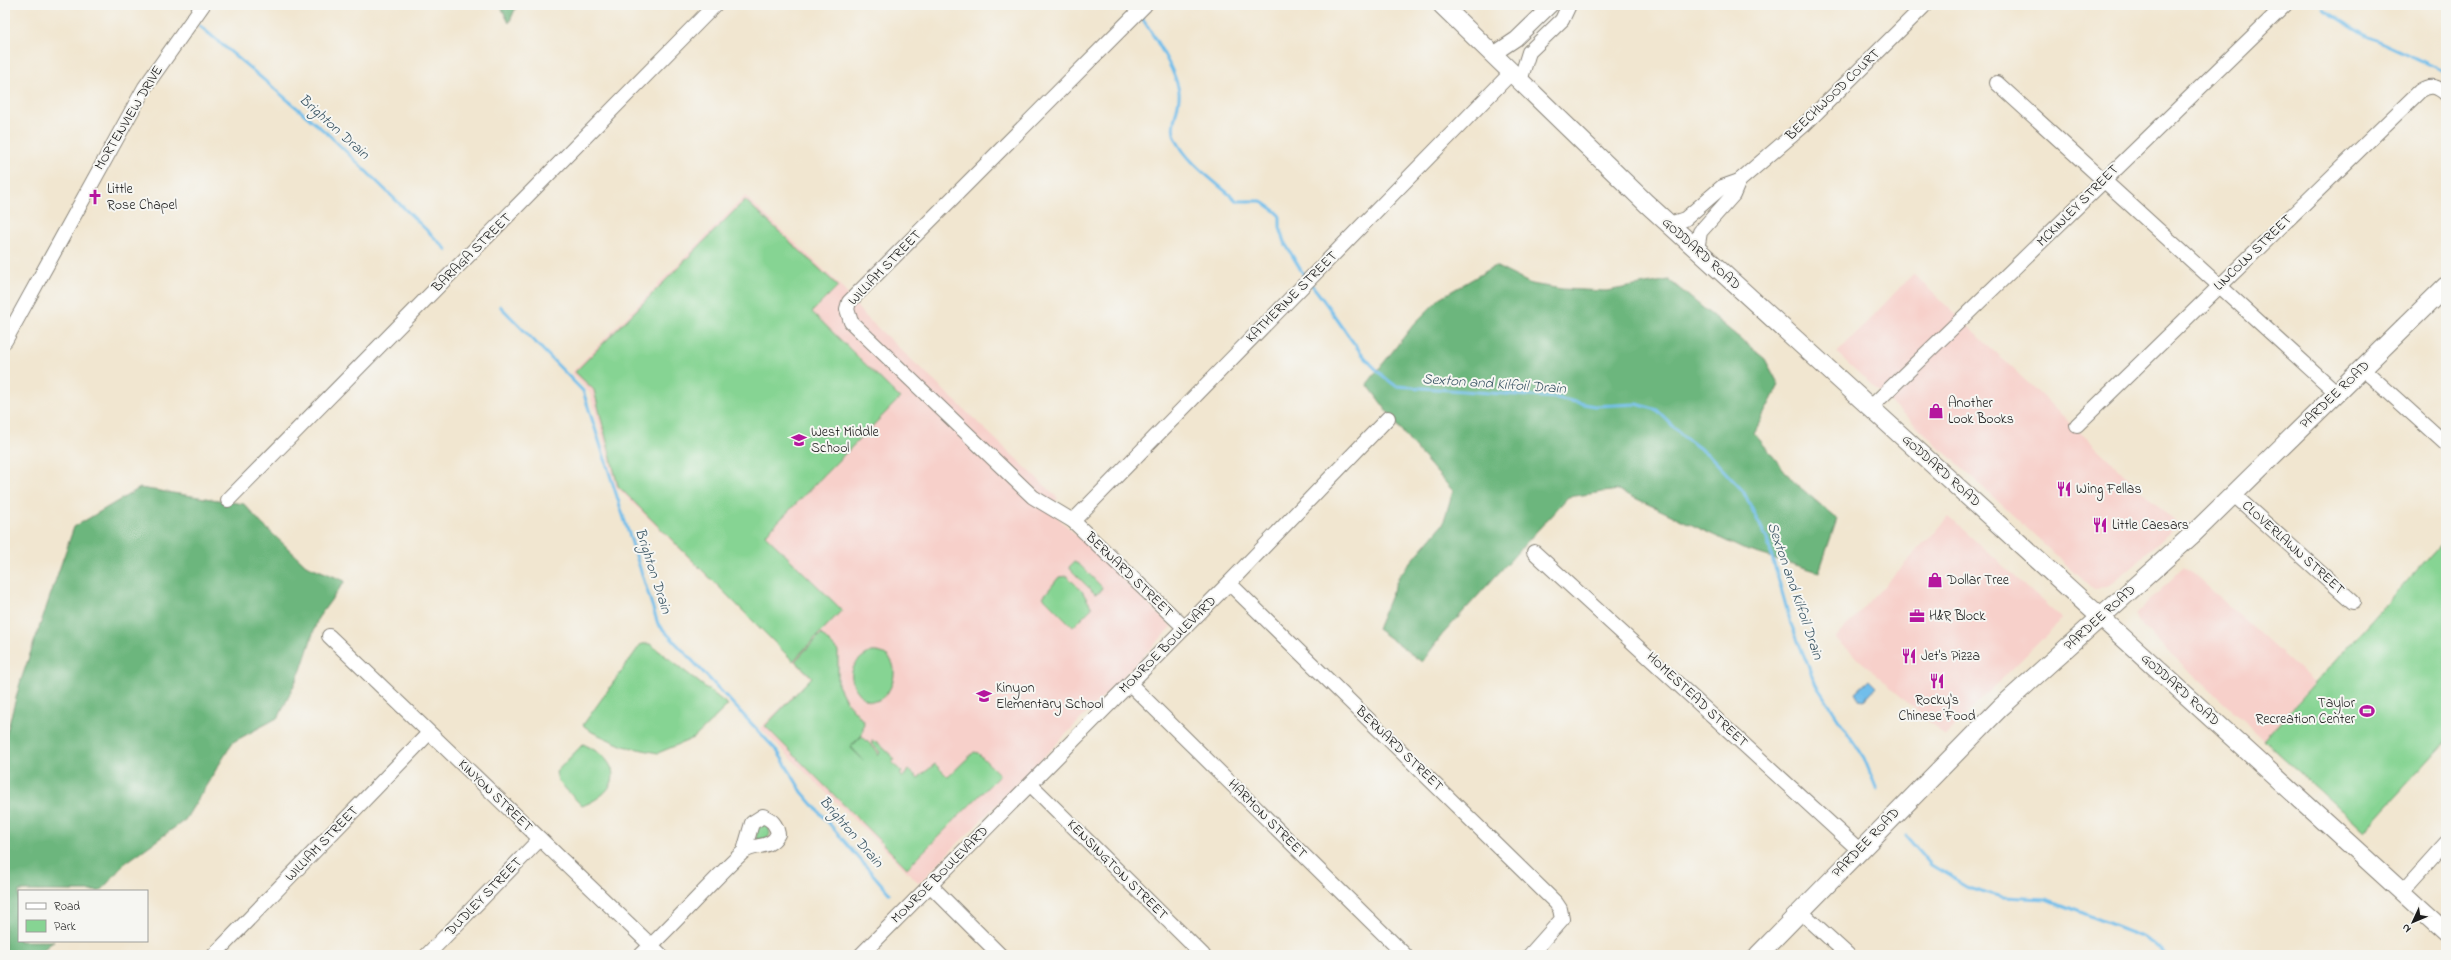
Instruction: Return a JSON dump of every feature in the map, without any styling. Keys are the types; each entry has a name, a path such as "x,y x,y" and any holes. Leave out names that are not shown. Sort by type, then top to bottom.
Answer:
{"main road":[{"name":"GODDARD ROAD","path":"1442,5 1600,160 1697,250 2446,932"},
{"name":"PARDEE ROAD","path":"1758,955 1859,850 2000,708 2234,495 2446,286"}],"street":[{"name":"MORTENVIEW DRIVE","path":"5,341 9,320 146,87 203,5"},
{"name":"BARAGA STREET","path":"228,500 715,5"},
{"name":"WILLIAM STREET","path":"1073,521 1033,497 851,322 846,309 849,302 1145,5"},
{"path":"1492,55 1516,39 1551,5"},
{"name":"KATHERINE STREET","path":"1073,521 1299,289 1516,77 1529,52 1562,20 1569,5"},
{"name":"BEECHWOOD COURT","path":"1670,224 1690,216 1722,187 1739,181 1803,126 1926,5"},
{"name":"MCKINLEY STREET","path":"1871,407 2285,5"},
{"path":"1997,83 2337,393"},
{"name":"LINCOLN STREET","path":"2077,425 2420,91 2432,86 2438,88 2446,94"},
{"name":"BEECHWOOD COURT","path":"1697,250 1700,232 1706,222 1733,195 1739,181"},
{"path":"2362,368 2446,444"},
{"name":"MONROE BOULEVARD","path":"861,955 1185,628 1388,418"},
{"name":"CLOVERLAWN STREET","path":"2234,495 2353,602"},
{"name":"BERNARD STREET","path":"1073,521 1185,628"},
{"name":"HOMESTEAD STREET","path":"1534,552 1859,850"},
{"name":"BERNARD STREET","path":"1229,583 1556,903 1560,908 1562,919 1530,955"},
{"name":"KINYON STREET","path":"329,636 656,950"},
{"name":"HARMON STREET","path":"1130,684 1405,955"},
{"name":"WILLIAM STREET","path":"214,955 429,733"},
{"name":"KENSINGTON STREET","path":"1031,784 1203,955"},
{"name":"DUDLEY STREET","path":"427,955 540,839"},
{"path":"2402,892 2446,843"},
{"path":"641,955 656,950 744,851"},
{"path":"930,885 1000,955"},
{"path":"1800,911 1848,955"}],"shaded area":[{"name":"West Middle School","path":"745,196 840,285 863,314 1058,498 1049,509 1172,627 919,883 760,728 811,678 616,487 590,393 571,373"},
{"path":"1913,274 2178,525 2108,588 2093,589 1837,353"},
{"path":"1949,517 2062,619 1945,736 1835,638"},
{"path":"2185,566 2314,683 2264,740 2143,628 2136,614"}],"green space":[{"path":"500,5 517,5 509,23"},
{"path":"745,200 838,286 812,312 900,398 765,535 842,610 793,661 618,486 594,390 575,372"},
{"path":"1495,266 1531,284 1562,289 1606,291 1669,280 1765,359 1779,385 1754,433 1794,482 1837,519 1819,572 1743,549 1618,490 1568,497 1442,635 1422,662 1377,629 1399,576 1443,524 1453,491 1410,442 1367,384 1414,324 1440,298"},
{"path":"140,488 244,504 262,524 306,565 345,581 318,618 301,670 279,717 233,742 185,820 124,864 102,890 18,890 18,942 53,942 36,955 5,955 5,739 20,683 74,527"},
{"name":"Taylor Recreation Center","path":"2444,540 2446,542 2446,741 2364,831 2264,740"},
{"path":"1074,562 1080,565 1102,587 1100,592 1095,594 1072,571 1069,567"},
{"path":"1067,576 1082,591 1092,608 1073,627 1043,597 1059,577"},
{"path":"821,634 838,651 838,685 846,701 864,722 862,735 850,747 863,760 851,747 862,736 878,752 878,756 880,752 872,744 872,741 877,742 895,759 892,763 902,772 900,775 902,778 909,770 918,778 935,764 948,777 974,752 978,753 1000,775 907,868 765,726 812,677 795,661"},
{"path":"641,644 650,644 728,705 694,738 658,753 623,746 592,732 583,725"},
{"path":"871,652 885,654 892,662 894,672 892,684 887,694 879,700 869,701 859,693 855,687 852,681 852,675 855,664"},
{"path":"583,744 596,751 605,759 611,767 613,776 611,784 605,792 582,806 558,781 556,772"},
{"path":"763,824 769,827 770,834 768,838 757,840 756,831"}],"water":[{"path":"1869,680 1876,687 1863,701 1859,700 1855,693"}],"waterway":[{"path":"2323,9 2361,33 2446,72"},
{"name":"Sexton and Kilfoil Drain","path":"1140,15 1169,63 1177,83 1179,97 1173,126 1175,137 1180,146 1194,164 1237,201 1261,201 1277,212 1280,217 1280,228 1286,245 1305,277"},
{"name":"Brighton Drain","path":"200,26 329,135 447,250"},
{"name":"Sexton and Kilfoil Drain","path":"1310,283 1360,351 1383,376 1396,386 1557,398 1594,406 1637,404 1657,410 1683,436 1710,456 1743,491 1767,539 1791,624 1816,685 1864,758 1877,790"},
{"name":"Brighton Drain","path":"500,306 583,391 658,624 778,752 802,792 889,893"},
{"name":"Sexton and Kilfoil Drain","path":"1906,836 1931,865 1968,887 2002,897 2047,899 2144,937 2166,955"}],"place":[{"name":"Little Rose Chapel","path":"95,197"},
{"name":"Another Look Books","path":"1936,411"},
{"name":"West Middle School","path":"799,440"},
{"name":"Wing Fellas","path":"2064,489"},
{"name":"Little Caesars","path":"2100,525"},
{"name":"Dollar Tree","path":"1935,580"},
{"name":"H&R Block","path":"1917,616"},
{"name":"Jet's Pizza","path":"1909,656"},
{"name":"Rocky's Chinese Food","path":"1937,681"},
{"name":"Kinyon Elementary School","path":"984,696"},
{"name":"Taylor Recreation Center","path":"2367,711"}]}
